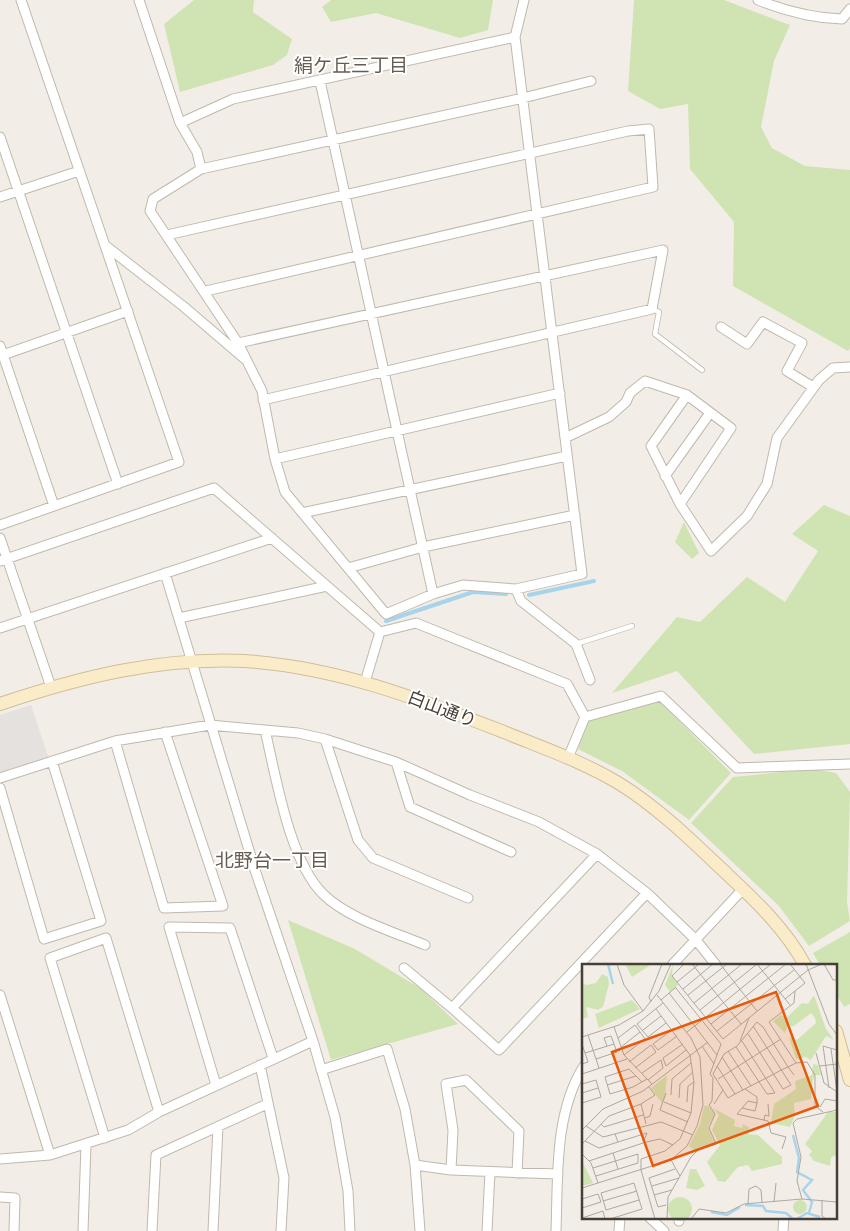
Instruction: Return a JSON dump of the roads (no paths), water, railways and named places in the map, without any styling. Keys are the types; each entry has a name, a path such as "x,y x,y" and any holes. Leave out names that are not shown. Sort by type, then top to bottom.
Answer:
{"street":[{"path":"0,525 179,462 20,0"},
{"path":"139,0 180,123 197,152 201,169"},
{"path":"524,0 515,37 523,98 530,153 552,334 560,393 582,574 516,589 463,585 433,594 386,614 285,492 275,459 262,391 238,343 206,291 150,212 153,199 201,169 523,98 591,81"},
{"path":"758,0 780,9 822,18 842,19 850,9"},
{"path":"180,123 233,99 515,37"},
{"path":"320,81 433,594"},
{"path":"167,236 628,131 649,128 653,187 206,291"},
{"path":"0,137 118,484"},
{"path":"0,197 79,170"},
{"path":"105,245 183,306 247,361"},
{"path":"238,343 663,250 652,309 552,334 263,400"},
{"path":"54,506 1,352 66,333 128,311"},
{"path":"721,327 746,344 763,322 802,344 787,371 813,387"},
{"path":"687,395 651,446 680,504 711,551 747,516 767,484 776,438 813,387 833,368 850,367"},
{"path":"565,438 609,417 626,402 630,393 645,381 687,395 731,428 680,504"},
{"path":"275,459 560,393"},
{"path":"665,476 710,413"},
{"path":"302,513 567,456"},
{"path":"4,560 214,488 380,632"},
{"path":"348,568 423,547 575,515"},
{"path":"0,538 4,560 28,619 51,687"},
{"path":"0,628 272,538"},
{"path":"165,573 255,870 313,1041 335,1117 343,1153 348,1191 350,1231"},
{"path":"179,618 327,586"},
{"path":"516,589 521,601 576,644 590,680"},
{"path":"380,632 416,623 567,684 585,717"},
{"path":"365,682 380,632"},
{"name":"白山通り","path":"0,704 51,687 133,667 193,661 276,664 330,673 422,700 568,758 620,784 654,808 743,890 782,930 804,964"},
{"path":"585,717 661,696 737,768 850,764"},
{"path":"568,758 585,717"},
{"path":"0,778 115,741 210,725 298,733 325,739 396,762 470,795 539,822 597,854 647,893 696,940 715,964"},
{"path":"264,730 285,812 303,867 323,894 349,913 425,945"},
{"path":"115,741 164,908 222,906 165,732"},
{"path":"325,739 358,840 372,858 468,898"},
{"path":"0,788 44,939 101,921 52,761"},
{"path":"396,762 410,807 511,852"},
{"path":"452,1008 597,854"},
{"path":"673,964 743,890"},
{"path":"404,968 499,1050 647,893"},
{"path":"216,1085 169,927 230,928 273,1058"},
{"path":"105,1138 50,958 106,938 159,1112"},
{"path":"0,995 50,1155"},
{"path":"838,1038 850,1080"},
{"path":"0,1159 50,1155 128,1130 159,1112 313,1041"},
{"path":"321,1070 387,1048 406,1108 415,1165 420,1231"},
{"path":"260,1065 284,1178 281,1231"},
{"path":"556,1231 558,1174 565,1115 578,1075 582,1069"},
{"path":"452,1170 453,1130 446,1084 466,1080 519,1131 518,1173"},
{"path":"152,1231 156,1156 267,1104"},
{"path":"213,1231 218,1127"},
{"path":"83,1231 86,1145"},
{"path":"415,1165 452,1170 558,1174"},
{"path":"487,1231 490,1172"},
{"path":"0,1198 15,1198 14,1231"},
{"path":"619,1231 620,1218"},
{"path":"650,1218 664,1231"},
{"path":"783,1231 784,1218"}],"lane":[{"path":"652,309 659,312 655,334 702,370"},
{"path":"576,644 632,626"}],"waterway":[{"path":"529,595 594,581"},
{"path":"386,621 473,592 506,594"}],"district":[{"name":"絹ケ丘三丁目","path":"351,65"},
{"name":"北野台一丁目","path":"272,860"}]}
